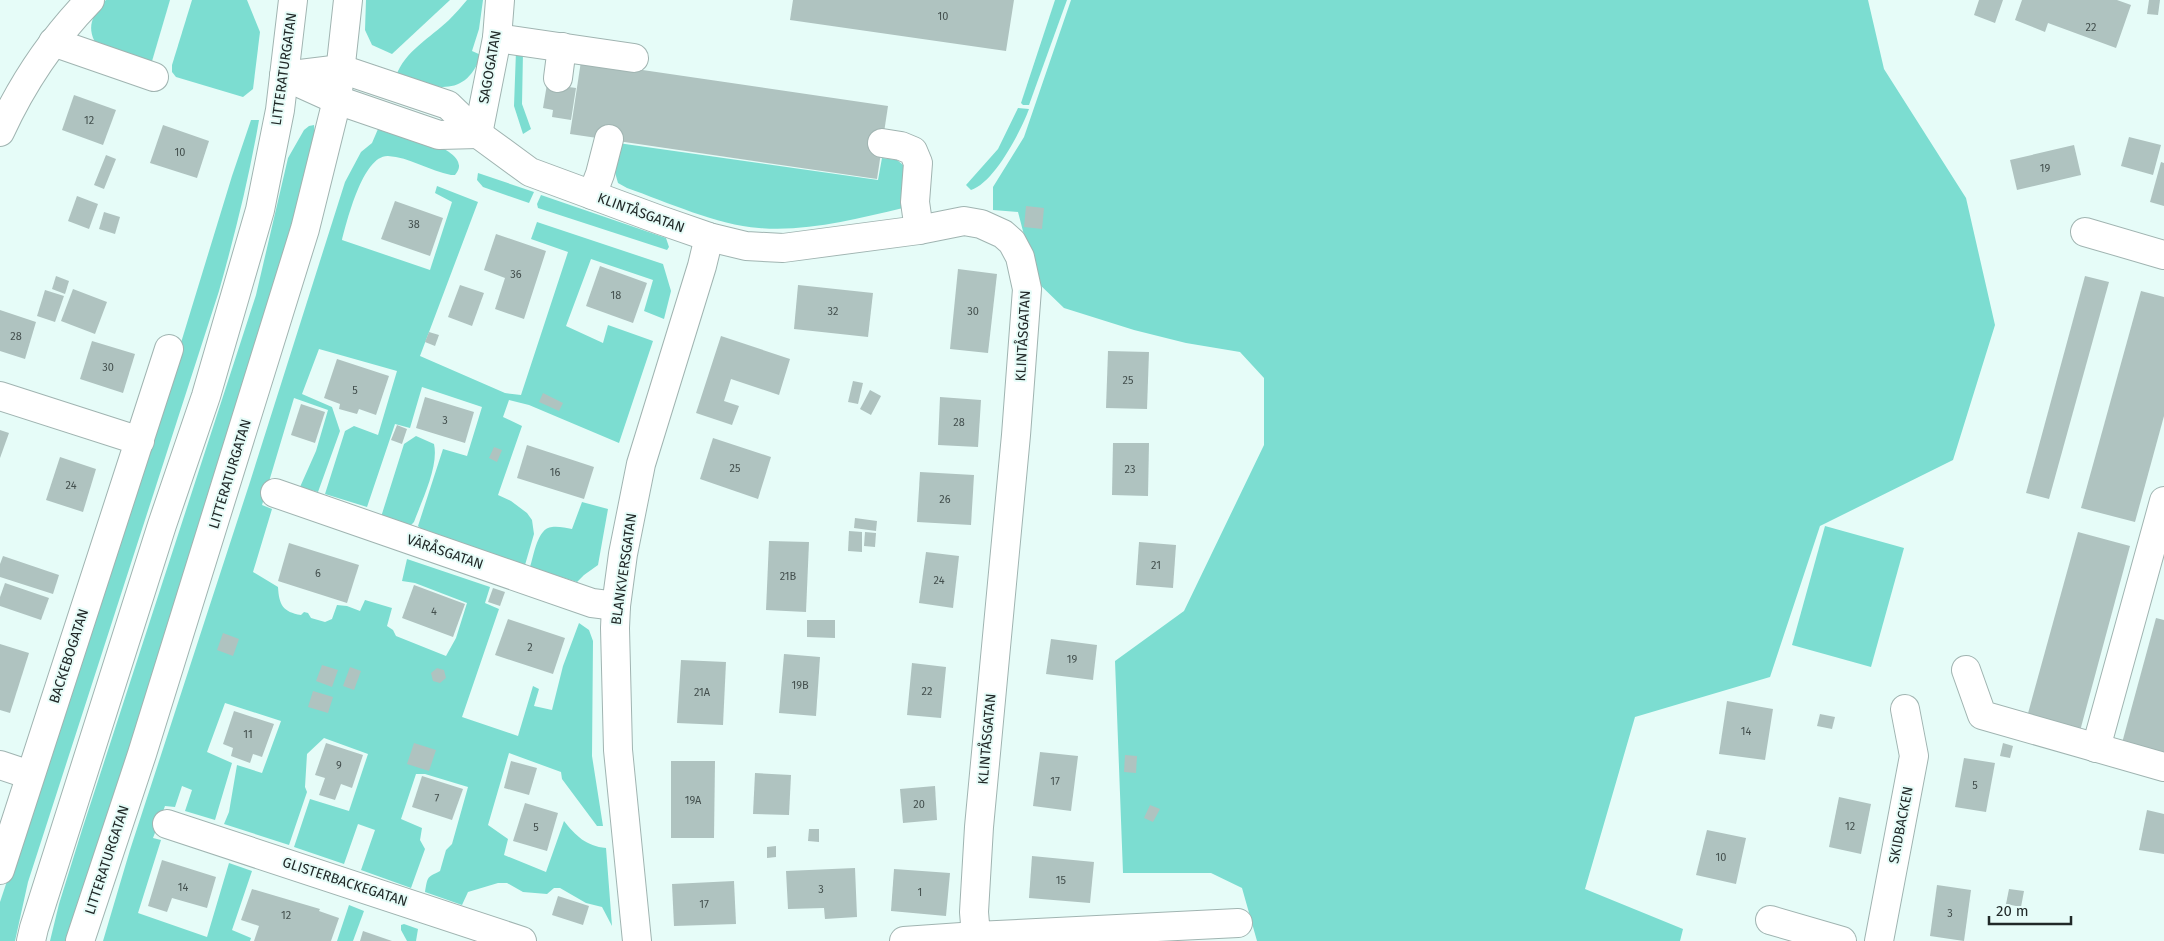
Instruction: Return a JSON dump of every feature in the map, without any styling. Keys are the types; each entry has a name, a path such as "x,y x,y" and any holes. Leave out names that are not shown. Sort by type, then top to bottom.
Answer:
{"street":[{"path":"3,119 53,42 90,0"},
{"name":"LITTERATURGATAN","path":"31,941 98,722 206,396 255,228 280,110 293,0"},
{"name":"LITTERATURGATAN","path":"80,941 145,745 305,229 336,100 348,0"},
{"name":"SAGOGATAN","path":"478,134 497,38 500,0"},
{"path":"497,38 634,58"},
{"path":"53,42 154,77"},
{"path":"558,78 562,47"},
{"path":"284,76 341,68"},
{"name":"KLINTÅSGATAN","path":"341,68 448,106 501,153 530,172 709,237 746,246 783,248 919,230 964,221 982,224 1003,234 1012,242 1020,257 1028,289 1016,435 978,827 974,912 976,939"},
{"path":"284,76 336,100 439,136 478,134"},
{"path":"592,195 610,139"},
{"path":"882,143 901,146 913,151 918,163 915,202 919,230"},
{"path":"2085,232 2164,254"},
{"name":"BLANKVERSGATAN","path":"638,941 618,750 616,606 623,554 641,464 702,266 709,237"},
{"name":"BACKEBOGATAN","path":"0,870 169,349"},
{"path":"0,396 140,441"},
{"name":"VÄRÅSGATAN","path":"275,492 592,603 616,606"},
{"path":"2096,748 2164,500"},
{"path":"1966,670 1982,715 2164,767"},
{"name":"SKIDBACKEN","path":"1879,941 1914,756 1905,709"},
{"path":"0,765 30,775"},
{"name":"GLISTERBACKEGATAN","path":"167,824 522,941"},
{"path":"1770,920 1842,941"},
{"path":"904,941 1233,929"}],"shaded area":[{"path":"106,0 170,0 150,68 98,47 92,34 92,22 97,11"},
{"path":"192,0 247,0 260,32 253,89 243,97 176,77 172,72 172,65"},
{"path":"366,0 450,0 392,54 372,45 365,30"},
{"path":"467,0 483,0 479,29 472,51 481,55 474,70 466,79 456,85 446,87 422,84 396,76 405,59 449,20"},
{"path":"1055,0 1067,0 1029,105 1023,105 1021,103"},
{"path":"1071,0 1868,0 1884,69 1966,198 1995,325 1953,460 1820,526 1770,677 1635,717 1585,889 1683,929 1680,941 1257,941 1242,888 1211,873 1123,873 1115,661 1184,611 1264,445 1264,378 1240,352 1186,343 1134,330 1064,308 1036,281 1018,212 993,210 993,187 1024,137"},
{"path":"516,51 523,52 522,104 531,129 523,134 514,106"},
{"path":"1018,108 1029,109 1006,155 989,177 971,190 966,185 998,149"},
{"path":"251,120 259,120 241,206 219,291 28,882 15,941 0,941 0,902 59,725 75,684 118,546 150,452 176,359"},
{"path":"314,125 315,136 299,205 176,601 84,888 70,941 50,941 59,904 82,830 256,295 288,158 304,130"},
{"path":"381,128 418,138 446,150 455,157 459,166 455,175 451,175 396,157 388,156 379,159 371,166 358,190 342,240 430,270 452,202 435,193 437,186 478,202 420,356 505,393 521,395 568,252 531,239 537,222 663,264 671,291 664,319 644,311 653,280 591,259 566,326 603,343 608,325 653,341 619,443 529,405 509,400 503,417 522,426 498,495 511,501 527,513 532,520 534,534 525,565 421,529 418,526 443,449 467,456 482,407 422,387 410,428 395,424 367,507 325,494 345,431 354,426 378,435 397,371 319,349 302,394 332,407 340,431 318,492 300,487 316,451 328,410 294,398 262,505 272,509 253,572 278,587 279,599 286,610 301,615 304,612 308,613 311,618 325,622 332,619 337,605 347,606 360,611 365,600 392,608 387,626 393,630 396,636 446,656 456,638 467,603 415,583 402,581 407,559 490,587 485,603 499,609 462,717 518,736 533,686 539,689 534,706 552,710 563,666 579,623 589,630 593,641 592,756 603,826 597,826 562,779 561,772 509,753 488,825 508,839 504,855 546,872 564,821 587,843 606,848 612,926 602,907 586,903 560,888 554,888 547,894 523,892 507,883 498,883 468,892 462,905 425,892 429,878 440,871 446,850 452,844 468,787 425,774 416,774 401,819 422,828 420,840 425,849 411,888 361,870 375,830 358,824 344,864 294,847 310,799 349,811 368,754 324,738 307,754 305,787 307,792 289,845 224,824 229,812 237,765 262,773 281,721 225,703 207,752 232,763 215,820 185,811 192,790 182,786 175,807 165,806 153,838 161,840 138,913 207,937 229,863 252,871 232,930 251,938 250,941 103,941 130,850 345,182 361,152 372,143 378,129"},
{"path":"618,143 878,180 882,158 897,160 908,169 903,208 831,224 777,229 743,226 709,218 618,183 614,169"},
{"path":"478,173 534,192 529,203 483,187 477,180"},
{"path":"541,195 666,238 669,247 667,250 538,208 537,204"},
{"path":"416,436 434,444 435,453 429,483 414,522 411,525 381,517 404,444"},
{"path":"582,502 608,509 598,565 577,582 530,567 537,543 543,532 552,527 572,529"},
{"path":"1825,526 1904,548 1871,667 1792,645"},
{"path":"349,905 364,911 353,941 337,941"},
{"path":"404,924 418,929 416,941 407,941 401,930 401,925"}],"building":[{"path":"793,0 1014,0 1006,51 790,20"},
{"path":"1979,0 2003,0 1995,23 1974,15"},
{"path":"2022,0 2117,0 2131,5 2116,48 2048,23 2045,32 2015,20"},
{"path":"2149,0 2160,0 2158,15 2147,14"},
{"path":"581,61 888,106 877,179 570,134"},
{"path":"547,84 576,88 571,120 552,117 553,110 543,108"},
{"path":"74,95 116,110 103,145 62,130"},
{"path":"163,125 209,141 197,178 150,163"},
{"path":"2129,137 2161,145 2153,175 2121,166"},
{"path":"2074,145 2081,175 2017,190 2010,160"},
{"path":"106,155 116,159 104,189 94,185"},
{"path":"2161,162 2164,163 2164,206 2150,202"},
{"path":"77,196 98,204 89,229 68,221"},
{"path":"395,201 443,218 430,256 381,239"},
{"path":"1026,206 1044,208 1042,229 1024,227"},
{"path":"104,212 120,217 115,234 99,229"},
{"path":"496,234 546,251 524,319 495,309 505,278 484,270"},
{"path":"600,266 647,283 633,323 586,306"},
{"path":"958,269 997,274 988,353 950,349"},
{"path":"56,276 69,281 65,294 52,289"},
{"path":"2085,276 2109,282 2049,499 2026,493"},
{"path":"460,285 484,293 472,326 448,317"},
{"path":"798,285 873,293 868,337 794,329"},
{"path":"73,289 107,302 95,334 61,321"},
{"path":"45,290 64,296 55,322 37,316"},
{"path":"2141,291 2164,297 2164,416 2135,522 2081,508"},
{"path":"0,310 36,322 25,359 0,351"},
{"path":"429,332 439,335 435,346 425,342"},
{"path":"721,336 790,359 779,395 731,379 724,401 739,406 732,425 696,413"},
{"path":"92,341 135,354 123,393 80,379"},
{"path":"1108,351 1149,352 1147,409 1106,408"},
{"path":"337,359 389,376 376,415 359,409 357,414 339,409 340,404 324,398"},
{"path":"853,381 863,383 858,404 848,402"},
{"path":"870,390 881,396 871,415 860,409"},
{"path":"543,393 563,403 559,411 539,402"},
{"path":"425,397 474,412 465,443 416,428"},
{"path":"940,397 981,400 978,447 938,445"},
{"path":"301,404 325,412 315,443 291,435"},
{"path":"397,425 407,429 402,444 391,440"},
{"path":"0,430 9,433 0,458"},
{"path":"713,438 771,457 758,499 700,479"},
{"path":"1113,443 1149,443 1148,496 1112,495"},
{"path":"527,445 594,467 584,499 517,478"},
{"path":"494,447 502,450 497,462 489,458"},
{"path":"60,457 96,469 83,512 46,500"},
{"path":"920,472 974,475 971,525 917,522"},
{"path":"855,518 877,521 876,531 854,528"},
{"path":"849,531 862,532 862,552 848,551"},
{"path":"865,532 876,533 875,547 864,546"},
{"path":"2078,532 2130,546 2080,731 2027,717"},
{"path":"769,541 809,542 806,612 766,610"},
{"path":"1139,542 1176,545 1173,588 1136,585"},
{"path":"289,543 359,565 347,603 278,581"},
{"path":"926,552 959,556 953,608 919,603"},
{"path":"3,556 59,575 53,594 0,577 0,564"},
{"path":"5,583 49,598 41,620 0,606 0,597"},
{"path":"414,585 465,604 453,637 402,618"},
{"path":"493,588 505,592 500,606 488,602"},
{"path":"2156,618 2164,620 2164,754 2122,743"},
{"path":"508,619 565,638 553,674 495,655"},
{"path":"807,620 835,620 835,638 807,637"},
{"path":"223,633 239,639 233,656 217,650"},
{"path":"1051,639 1097,645 1093,680 1046,674"},
{"path":"0,644 29,653 10,713 0,710"},
{"path":"784,654 820,657 816,716 779,713"},
{"path":"681,660 726,662 723,725 677,723"},
{"path":"912,663 946,667 941,718 907,715"},
{"path":"322,665 338,670 332,687 316,681"},
{"path":"350,667 361,671 354,690 343,686"},
{"path":"437,668 444,670 446,678 440,683 433,681 431,673"},
{"path":"313,691 333,697 328,713 308,707"},
{"path":"1727,701 1773,709 1765,760 1719,754"},
{"path":"234,711 274,724 262,757 253,754 250,763 231,756 233,748 223,744"},
{"path":"1820,714 1835,717 1832,729 1817,726"},
{"path":"326,743 363,755 352,788 341,784 335,800 319,795 325,778 315,775"},
{"path":"414,743 436,750 429,771 407,764"},
{"path":"2003,743 2013,746 2010,758 2000,756"},
{"path":"1040,752 1078,756 1071,811 1033,806"},
{"path":"1125,755 1137,756 1136,773 1124,772"},
{"path":"1964,758 1995,763 1986,812 1955,807"},
{"path":"511,761 537,768 529,795 504,788"},
{"path":"671,761 715,761 714,838 671,838"},
{"path":"755,773 791,775 789,815 753,814"},
{"path":"422,776 463,789 452,820 412,807"},
{"path":"935,786 937,820 903,823 900,789"},
{"path":"1839,797 1871,804 1861,854 1829,847"},
{"path":"525,803 558,813 547,851 513,841"},
{"path":"1150,805 1160,809 1153,822 1144,818"},
{"path":"2147,810 2164,814 2164,854 2139,850"},
{"path":"809,829 819,829 819,842 808,841"},
{"path":"1707,830 1746,838 1736,884 1696,875"},
{"path":"776,846 776,857 767,858 767,847"},
{"path":"1032,856 1094,862 1090,903 1029,898"},
{"path":"162,860 216,877 207,908 172,898 167,912 148,906"},
{"path":"855,868 857,917 825,919 824,908 788,909 786,871"},
{"path":"894,869 950,873 946,916 891,911"},
{"path":"734,881 736,924 674,926 672,884"},
{"path":"1937,885 1971,890 1964,941 1930,936"},
{"path":"252,889 320,909 319,911 339,918 331,941 254,941 259,926 241,920"},
{"path":"2009,889 2024,891 2021,907 2006,904"},
{"path":"558,896 589,906 583,925 552,915"},
{"path":"363,931 392,941 360,941"}]}
